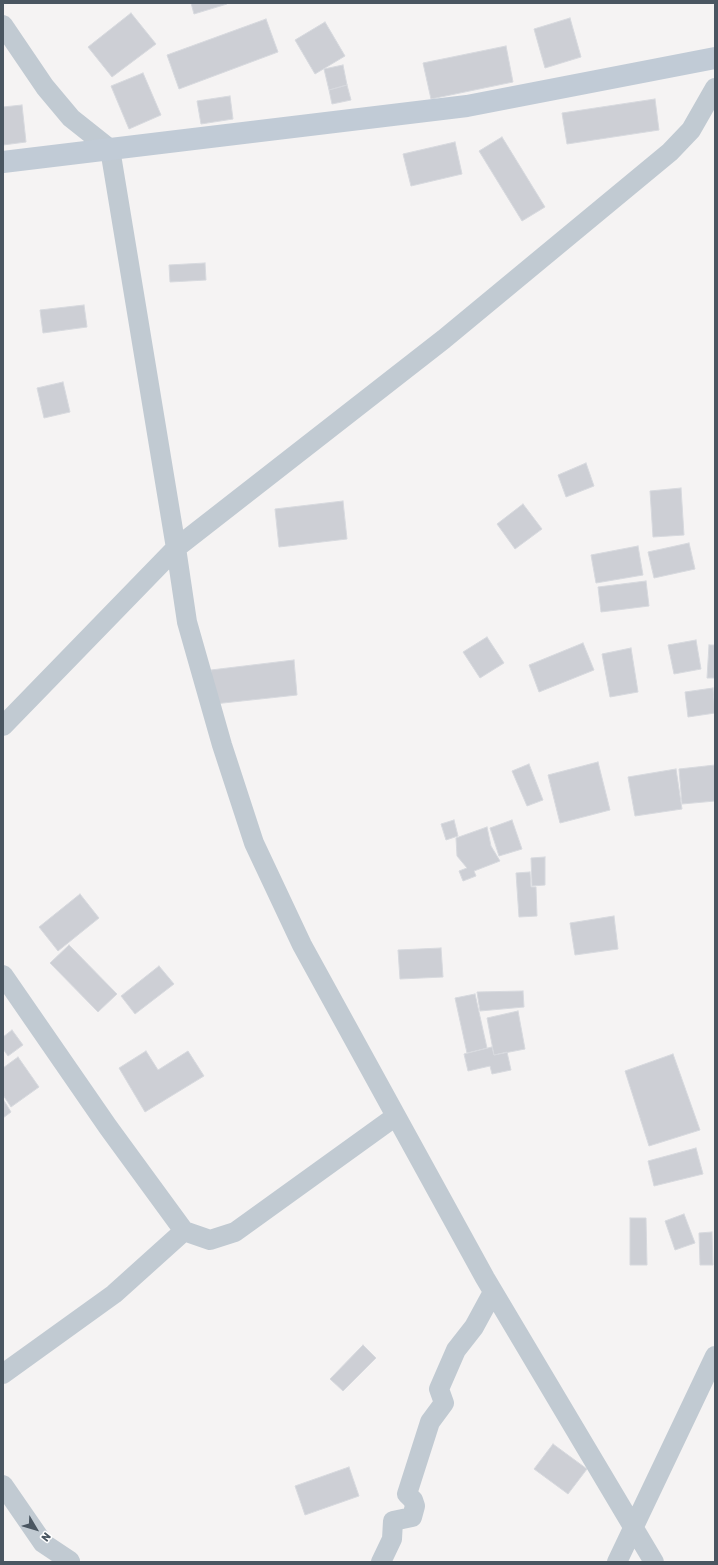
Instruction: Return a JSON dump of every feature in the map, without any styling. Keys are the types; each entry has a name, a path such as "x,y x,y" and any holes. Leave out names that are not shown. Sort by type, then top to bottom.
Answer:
{"main road":[{"path":"3,162 467,106 715,58"}],"street":[{"path":"3,25 45,87 70,118 110,149 187,622 222,745 254,843 302,945 493,1292 654,1562"},
{"path":"3,726 176,548 444,339 670,152 690,130 715,88"},
{"path":"3,975 108,1127 184,1231 210,1240 235,1232 396,1116"},
{"path":"3,1374 114,1294 184,1231"},
{"path":"381,1562 392,1539 393,1521 412,1517 415,1506 413,1500 407,1494 430,1422 444,1403 439,1389 456,1350 474,1327 493,1292"},
{"path":"617,1562 633,1526 706,1392 715,1356"},
{"path":"3,1486 43,1543 70,1561"}],"building":[{"path":"191,3 227,3 227,4 194,14"},
{"path":"131,13 156,44 112,77 88,47"},
{"path":"570,18 581,57 545,68 534,29"},
{"path":"266,19 278,52 179,89 167,55"},
{"path":"325,22 345,56 315,74 295,40"},
{"path":"506,46 513,82 431,99 423,63"},
{"path":"343,65 347,85 329,90 324,69"},
{"path":"143,73 161,115 129,129 111,86"},
{"path":"347,85 351,100 332,104 329,90"},
{"path":"230,96 233,119 201,124 197,101"},
{"path":"655,99 659,130 567,144 562,113"},
{"path":"22,105 26,142 3,145 3,107"},
{"path":"502,137 545,207 522,221 479,151"},
{"path":"455,142 462,174 411,186 403,154"},
{"path":"205,263 206,280 170,282 169,265"},
{"path":"84,305 87,327 43,333 40,310"},
{"path":"63,382 70,412 44,418 37,388"},
{"path":"586,463 594,486 566,497 558,475"},
{"path":"681,488 684,535 653,537 650,491"},
{"path":"343,501 347,539 279,547 275,509"},
{"path":"523,504 542,529 515,549 497,524"},
{"path":"689,543 695,569 654,578 648,552"},
{"path":"638,546 643,575 596,583 591,555"},
{"path":"646,581 649,606 601,612 598,587"},
{"path":"487,637 504,663 480,678 463,652"},
{"path":"696,640 701,669 674,674 668,645"},
{"path":"583,643 594,670 539,692 529,665"},
{"path":"709,645 715,645 715,678 707,678"},
{"path":"631,648 638,692 610,697 602,654"},
{"path":"294,660 297,695 214,704 211,670"},
{"path":"713,688 715,713 688,717 685,692"},
{"path":"598,762 610,810 560,823 548,775"},
{"path":"529,764 543,800 527,806 512,771"},
{"path":"715,765 715,801 682,804 679,769"},
{"path":"676,769 682,809 635,816 628,777"},
{"path":"454,820 458,836 446,840 441,824"},
{"path":"512,820 522,849 499,856 490,828"},
{"path":"487,827 491,846 500,861 474,871 476,876 463,881 459,871 467,868 457,856 456,838"},
{"path":"545,857 545,885 532,886 531,858"},
{"path":"530,872 531,887 536,887 537,916 519,917 516,873"},
{"path":"80,894 99,918 58,951 39,927"},
{"path":"614,916 618,949 575,955 570,923"},
{"path":"69,945 117,994 98,1012 50,963"},
{"path":"441,948 443,977 400,979 398,950"},
{"path":"159,966 174,984 135,1014 121,996"},
{"path":"523,991 524,1007 480,1011 477,992"},
{"path":"475,994 487,1048 467,1053 455,998"},
{"path":"518,1011 525,1049 494,1055 487,1018"},
{"path":"12,1030 23,1045 8,1056 3,1049 3,1037"},
{"path":"492,1047 494,1055 507,1052 511,1070 492,1074 490,1066 468,1071 464,1054"},
{"path":"146,1051 158,1070 188,1051 204,1076 145,1112 119,1068"},
{"path":"673,1054 700,1130 649,1146 625,1071"},
{"path":"18,1057 39,1087 11,1107 3,1095 3,1068"},
{"path":"3,1099 11,1112 3,1118"},
{"path":"696,1148 703,1174 654,1186 648,1161"},
{"path":"684,1214 695,1243 675,1250 665,1221"},
{"path":"630,1218 646,1218 647,1265 630,1265"},
{"path":"712,1232 713,1265 700,1265 699,1233"},
{"path":"363,1345 376,1358 343,1391 330,1379"},
{"path":"553,1444 587,1469 568,1494 534,1469"},
{"path":"349,1467 359,1496 305,1515 295,1486"}]}
